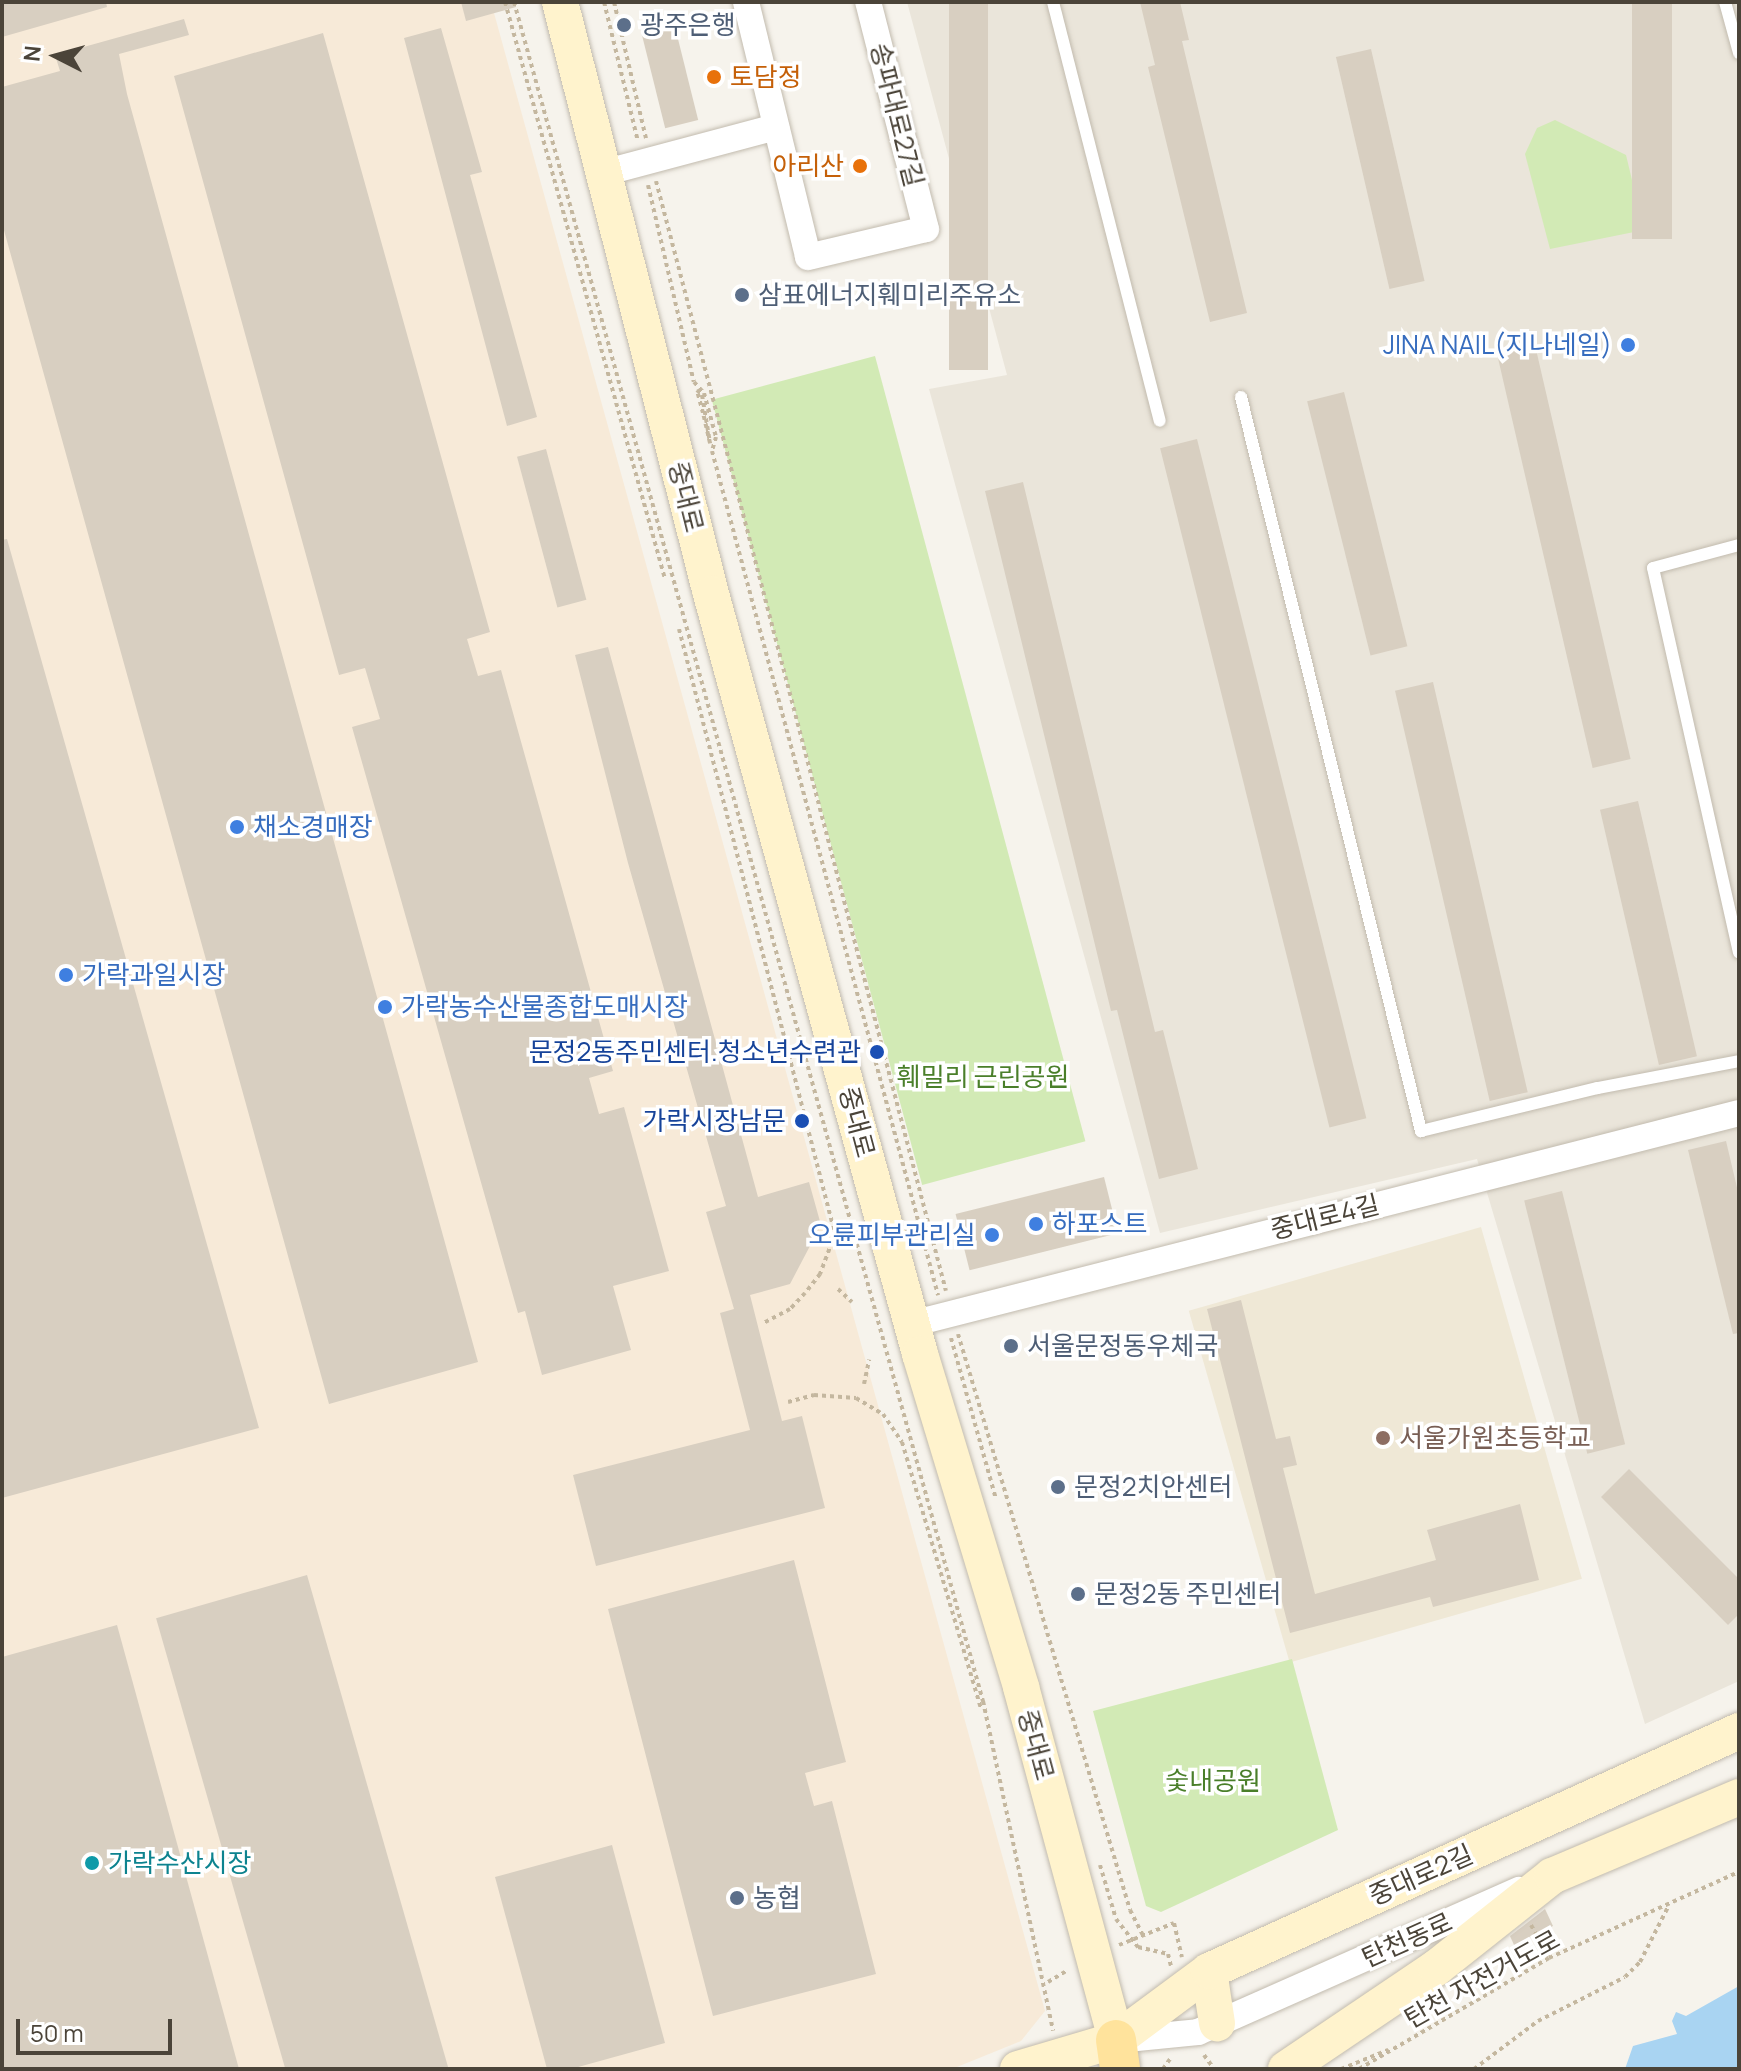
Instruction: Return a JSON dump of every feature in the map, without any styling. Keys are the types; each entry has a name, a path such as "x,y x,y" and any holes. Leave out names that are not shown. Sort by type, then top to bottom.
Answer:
{"main road":[{"name":"중대로","path":"560,2 603,173 936,1317 1021,1687 1118,2054"},
{"name":"중대로2길","path":"1118,2054 1191,1981 1739,1731"},
{"name":"탄천동로","path":"1552,1876 1739,1797"},
{"path":"1286,2069 1436,1968 1552,1876"},
{"path":"1191,1981 1208,2035"},
{"path":"1018,2069 1118,2054"}],"street":[{"path":"603,173 776,127 746,2"},
{"name":"송파대로27길","path":"776,127 808,257 926,229 868,2"},
{"name":"중대로4길","path":"936,1317 1739,1113"},
{"name":"탄천동로","path":"1118,2054 1198,2032 1208,2035 1552,1876"}],"lane":[{"path":"1053,2 1160,421"},
{"path":"1725,2 1739,53"},
{"path":"1241,397 1421,1131 1598,1088 1739,1061"},
{"path":"1739,545 1653,568 1739,952"}],"path":[{"path":"505,2 665,579"},
{"path":"514,2 983,1701 982,1714"},
{"path":"604,2 648,163 936,1317 999,1509"},
{"path":"614,2 694,382 704,393 716,437 712,451 936,1317 1130,1910 1143,1935"},
{"path":"705,412 710,443 705,412"},
{"path":"679,629 835,1234 820,1274 805,1293 790,1309 764,1323"},
{"path":"838,1289 852,1302"},
{"path":"864,1384 872,1365 869,1360"},
{"path":"788,1402 814,1395 856,1398 883,1414 902,1442 982,1714 1065,2061"},
{"path":"1098,1858 1116,1919 1135,1939 1138,1947 1168,1954 1191,1981"},
{"name":"탄천 자전거도로","path":"1359,2069 1549,1958 1739,1872"},
{"path":"1474,2069 1538,2021 1625,1977 1640,1962 1669,1905"},
{"path":"1047,1983 1094,1956 1174,1923 1191,1981"},
{"path":"1531,1925 1549,1958"},
{"path":"1208,2035 1214,2069"},
{"path":"1341,2069 1405,2043"}],"shaded area":[{"name":"가락농수산물종합도매시장","path":"2,2 491,2 1045,2011 1021,2041 952,2069 2,2069"},
{"path":"907,2 1739,2 1739,1681 1645,1724 1477,1159 1160,1233 929,389 1007,375"},
{"name":"서울가원초등학교","path":"1481,1227 1582,1579 1290,1663 1189,1311"}],"green space":[{"path":"1555,120 1626,155 1644,230 1550,249 1525,154 1537,128"},
{"name":"훼밀리 근린공원","path":"875,356 1085,1141 922,1185 712,400"},
{"name":"숯내공원","path":"1292,1659 1338,1830 1161,1912 1146,1906 1093,1711"}],"water":[{"path":"1739,1986 1739,2069 1625,2069 1633,2046 1677,2034 1672,2021 1676,2012 1686,2016"}],"building":[{"path":"2,2 106,2 107,7 2,37"},
{"path":"461,2 516,2 516,7 466,21"},
{"path":"949,2 988,2 988,370 949,370"},
{"path":"1140,2 1180,2 1189,40 1182,41 1247,313 1210,322 1148,67 1155,65"},
{"path":"1632,2 1672,2 1672,239 1632,239"},
{"path":"184,19 189,35 119,54 127,94 478,1362 329,1404 2,223 2,87 60,71 55,55"},
{"path":"674,23 698,120 665,128 641,31"},
{"path":"441,28 482,172 470,175 537,417 507,426 404,38"},
{"path":"323,33 490,632 467,639 478,676 501,670 613,1071 589,1078 599,1114 624,1107 669,1271 613,1286 631,1350 542,1375 525,1311 518,1313 352,727 380,719 365,668 339,675 174,76"},
{"path":"1371,49 1425,281 1389,289 1336,57"},
{"path":"1535,345 1631,759 1593,768 1497,354"},
{"path":"1344,392 1407,646 1371,655 1307,401"},
{"path":"1197,439 1366,1118 1329,1127 1160,448"},
{"path":"546,449 586,600 557,607 517,457"},
{"path":"1023,482 1155,1032 1163,1030 1198,1169 1159,1179 1117,1010 1111,1011 985,491"},
{"name":"가락과일시장","path":"7,539 259,1428 2,1498 2,540"},
{"path":"608,647 758,1197 809,1182 821,1225 790,1284 750,1295 782,1421 802,1416 825,1508 596,1566 573,1475 750,1430 720,1313 734,1309 706,1212 726,1206 628,863 575,655"},
{"path":"1433,682 1528,1092 1490,1101 1395,691"},
{"path":"1638,801 1697,1056 1659,1065 1600,810"},
{"path":"1726,1141 1739,1196 1739,1333 1733,1334 1688,1150"},
{"path":"1104,1177 1118,1233 970,1270 956,1214"},
{"path":"1562,1191 1625,1444 1587,1454 1524,1200"},
{"path":"1241,1300 1276,1439 1290,1436 1297,1465 1283,1468 1315,1594 1436,1560 1427,1530 1520,1504 1539,1580 1433,1607 1430,1597 1290,1633 1207,1309"},
{"path":"1629,1469 1739,1579 1739,1614 1728,1625 1601,1497"},
{"path":"794,1560 846,1762 805,1773 814,1806 832,1801 876,1974 713,2016 608,1609"},
{"path":"307,1575 448,2068 285,2069 156,1618"},
{"name":"가락수산시장","path":"117,1625 239,2069 2,2069 2,1657"},
{"path":"612,1845 665,2043 571,2069 547,2069 495,1877"},
{"path":"1545,1909 1553,1926 1514,1945 1510,1936"}],"place":[{"name":"광주은행","path":"624,25"},
{"name":"토담정","path":"714,77"},
{"name":"아리산","path":"860,166"},
{"name":"삼표에너지훼미리주유소","path":"742,295"},
{"name":"JINA NAIL(지나네일)","path":"1628,345"},
{"name":"채소경매장","path":"237,827"},
{"name":"가락과일시장","path":"66,975"},
{"name":"가락농수산물종합도매시장","path":"385,1007"},
{"name":"문정2동주민센터.청소년수련관","path":"877,1052"},
{"name":"가락시장남문","path":"802,1121"},
{"name":"하포스트","path":"1036,1224"},
{"name":"오륜피부관리실","path":"992,1235"},
{"name":"서울문정동우체국","path":"1011,1346"},
{"name":"서울가원초등학교","path":"1383,1438"},
{"name":"문정2치안센터","path":"1058,1487"},
{"name":"문정2동 주민센터","path":"1078,1594"},
{"name":"가락수산시장","path":"92,1863"},
{"name":"농협","path":"737,1898"}]}
